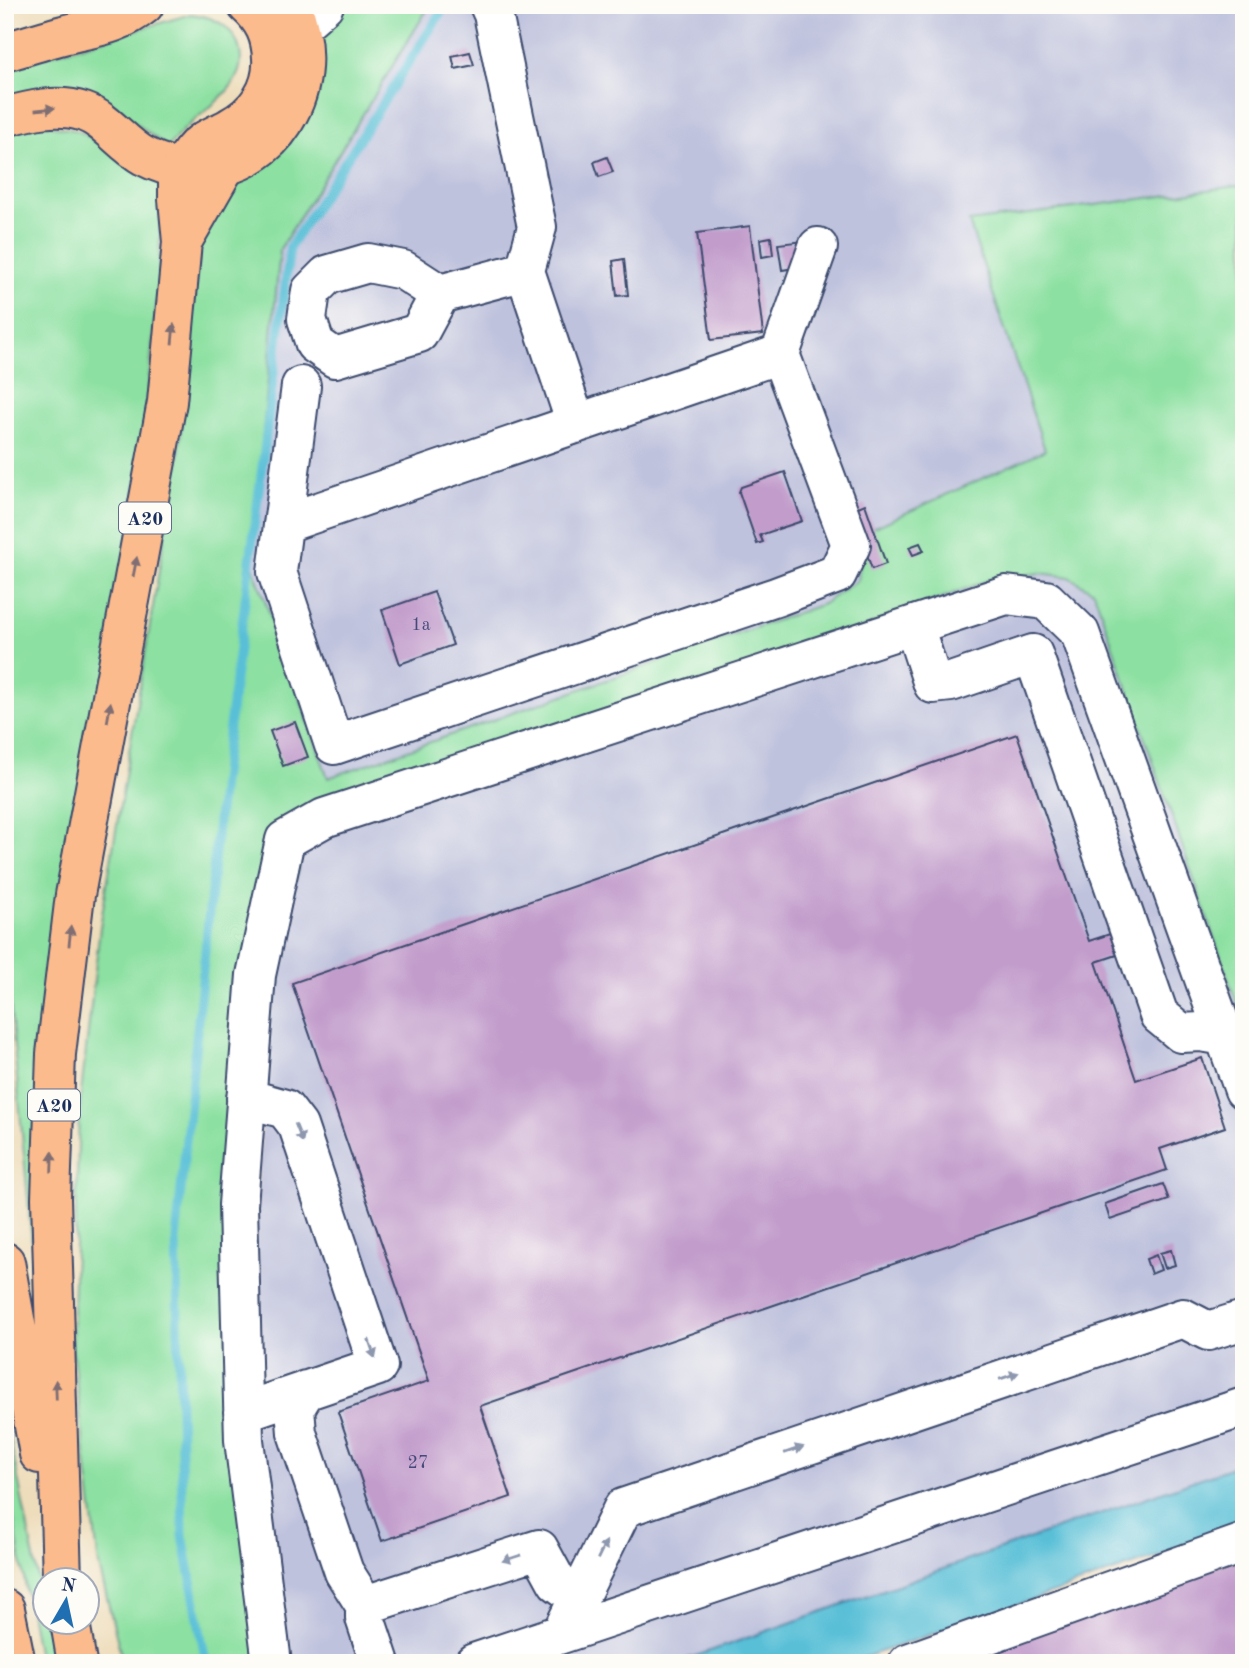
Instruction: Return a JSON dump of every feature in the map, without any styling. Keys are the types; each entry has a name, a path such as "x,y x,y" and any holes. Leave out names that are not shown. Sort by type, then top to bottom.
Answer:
{"main road":[{"path":"181,169 199,144 246,117 257,107 267,90 272,64 269,37 260,18 247,5"},
{"path":"5,51 106,27 127,8"},
{"path":"5,117 48,108 85,112 143,155 181,169 207,170 225,167 269,141 288,115 300,90 305,12"},
{"name":"A20","path":"182,242 225,167"},
{"name":"A20","path":"62,1566 51,1198 56,1055 75,895 167,402 182,242 178,200 181,169"},
{"name":"A20","path":"5,1262 59,1566"},
{"path":"5,1609 16,1663"},
{"path":"72,1636 77,1663"}],"lane":[{"path":"489,5 537,227 525,271 576,424"},
{"path":"301,386 277,572 334,745 776,597 837,574 851,545 780,354 818,247"},
{"path":"440,294 525,271"},
{"path":"283,524 780,354"},
{"path":"272,1663 244,1440 238,1205 256,975 285,840 324,818 1006,595 1046,600 1080,633 1244,1090"},
{"path":"914,625 933,684 951,682 1033,654 1159,1015 1181,1033 1201,1032 1224,1036"},
{"path":"243,1412 378,1366 298,1126 285,1109 246,1098"},
{"path":"561,1634 623,1508 1183,1318 1208,1331 1244,1320"},
{"path":"306,1390 295,1408 297,1433 344,1572 365,1605 365,1618 380,1663"},
{"path":"474,1663 1244,1407"},
{"path":"908,1663 1244,1543"},
{"path":"365,1605 539,1549 557,1582 579,1598"}],"shaded area":[{"path":"430,5 1244,5 1244,185 970,222 1046,450 865,532 858,580 823,604 328,778 251,561 280,249"},
{"path":"1040,573 1069,577 1094,592 1244,1024 1244,1463 676,1663 264,1663 238,1498 279,852 989,580"}],"green space":[{"path":"340,5 430,5 280,249 251,561 328,778 823,604 858,580 864,532 1045,450 969,222 1244,185 1244,1024 1094,592 1069,577 1040,573 989,580 820,644 311,813 235,1139 264,1663 123,1663 102,1578 102,1566 99,1566 72,1348 79,1111 100,927 179,458 202,224 314,46 327,17"},
{"path":"191,14 211,18 228,29 241,54 240,66 230,88 168,147 110,105 86,93 73,90 5,107 5,68"},
{"path":"43,124 79,131 161,179 159,278 148,389 37,1299 5,945 5,127"},
{"path":"5,1399 36,1566 32,1566 32,1623 5,1471"},
{"path":"34,1636 50,1636 55,1663 39,1663"}],"water":[{"path":"1244,1463 1244,1527 848,1663 676,1663"}],"building":[{"path":"470,52 474,65 455,69 452,56"},
{"path":"607,157 613,172 599,177 594,162"},
{"path":"750,226 763,334 711,340 697,233"},
{"path":"771,237 773,255 762,257 760,239"},
{"path":"804,241 807,266 782,270 778,244"},
{"path":"624,259 628,295 617,296 613,261"},
{"path":"785,472 802,521 760,535 763,542 757,544 739,492 741,487"},
{"path":"865,504 886,564 872,569 851,510"},
{"path":"920,543 924,551 913,555 909,547"},
{"path":"434,592 453,645 400,664 382,610"},
{"path":"295,722 308,757 283,766 270,731"},
{"path":"1017,734 1089,941 1119,931 1126,952 1096,962 1136,1080 1202,1058 1225,1127 1160,1149 1167,1170 480,1406 511,1497 382,1541 338,1412 429,1381 292,983"},
{"path":"1163,1184 1169,1200 1110,1220 1105,1204"},
{"path":"1171,1250 1175,1265 1165,1268 1160,1253"},
{"path":"1156,1255 1161,1270 1151,1274 1146,1259"},
{"path":"1244,1557 1244,1663 940,1663"}],"waterway":[{"path":"206,1663 183,1535 176,1239 222,782 290,247 446,5"}]}
